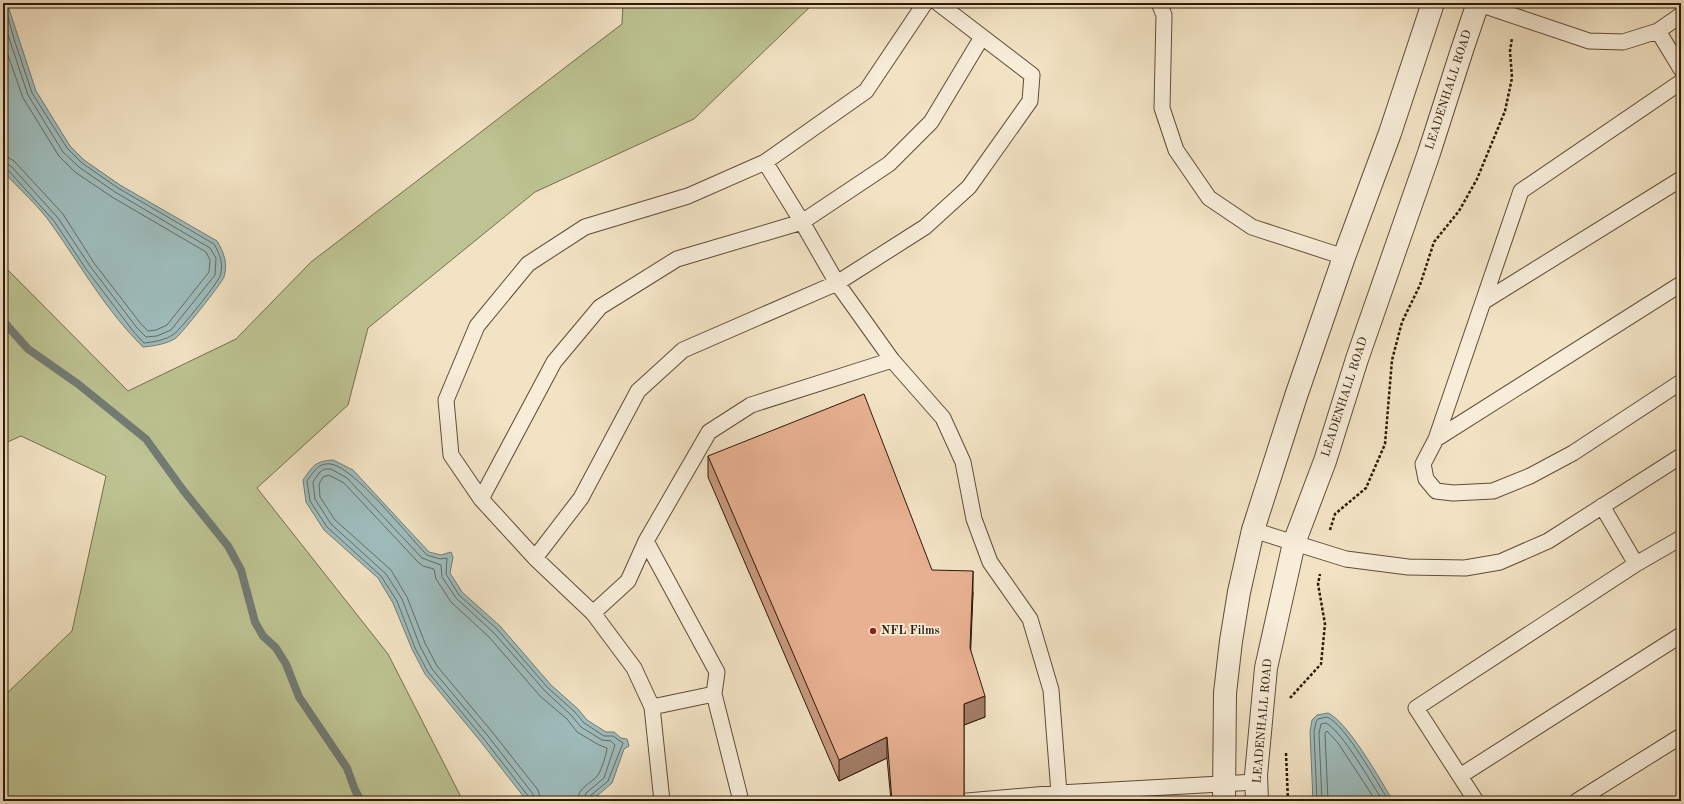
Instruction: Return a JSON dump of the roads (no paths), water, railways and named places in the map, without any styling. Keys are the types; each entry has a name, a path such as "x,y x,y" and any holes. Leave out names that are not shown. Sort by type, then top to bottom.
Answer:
{"street":[{"path":"1224,792 1225,692 1239,592 1253,530 1296,396 1344,257 1390,133 1433,3"},
{"name":"LEADENHALL ROAD","path":"1256,792 1260,721 1266,668 1294,543 1325,460 1357,359 1429,153 1477,3"}],"lane":[{"path":"662,801 652,707 634,668 593,613 535,558 481,499 451,455 446,400 477,326 528,264 585,227 688,196 765,162 866,91 925,3"},
{"path":"535,558 581,498 638,391 683,350 837,283 925,227 969,187 1030,101 1032,75 938,3"},
{"path":"1159,3 1164,15 1162,108 1176,150 1209,198 1252,227 1344,257"},
{"path":"1477,3 1516,18 1589,41 1624,42 1658,31 1681,15"},
{"path":"1658,31 1681,69"},
{"path":"481,499 554,362 600,307 677,259 802,222 888,164 931,122 982,37"},
{"path":"1681,82 1521,191 1436,439 1423,464 1426,479 1436,491 1454,493 1493,491 1530,476 1572,453 1681,382"},
{"path":"765,162 837,283 892,360 942,418 963,462 974,519 990,562 1030,619 1051,690 1059,793"},
{"path":"1483,302 1681,179"},
{"path":"1436,439 1681,284"},
{"path":"593,613 628,581 646,542 709,432 751,405 892,360"},
{"path":"1253,530 1346,560 1408,567 1465,568 1500,562 1548,541 1681,456"},
{"path":"1602,506 1636,564"},
{"path":"1476,801 1416,708 1636,564 1681,538"},
{"path":"646,542 717,672 714,694 741,801"},
{"path":"1460,776 1681,635"},
{"path":"652,707 714,694"},
{"path":"1577,801 1681,736"},
{"path":"966,801 1059,793 1256,792"}],"water":[{"path":"3,3 7,3 36,91 70,146 84,160 120,185 217,241 219,245 226,267 224,277 180,334 169,342 143,347 106,304 47,218 3,171"},
{"path":"333,460 353,470 429,552 441,555 451,552 453,557 450,573 462,592 500,626 551,685 578,709 587,720 606,732 614,732 621,738 627,739 629,746 624,749 612,783 591,801 527,801 425,674 412,649 393,603 378,578 324,530 306,502 303,480 309,471 318,463"},
{"path":"1328,713 1345,728 1354,740 1393,801 1313,801 1310,732 1312,720 1317,715"}],"waterway":[{"path":"3,321 28,349 78,384 146,439 183,490 228,546 241,570 255,622 263,636 276,648 286,664 299,697 347,768 355,790 361,801"}],"place":[{"name":"NFL Films","path":"873,631"}]}
